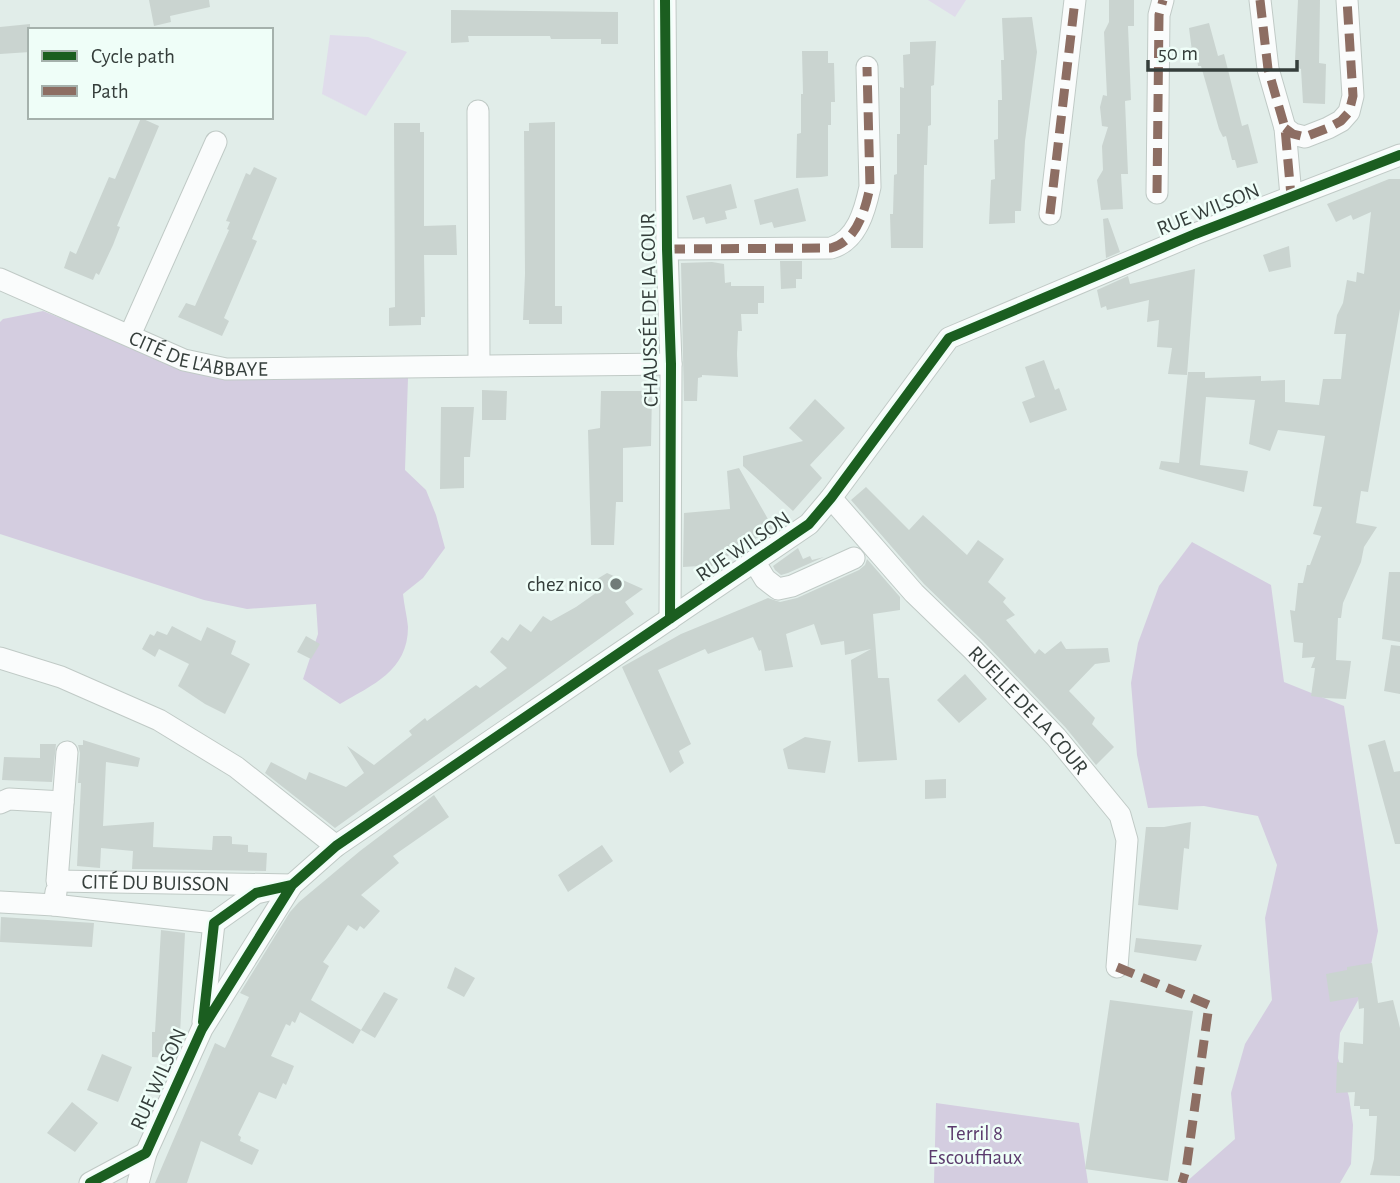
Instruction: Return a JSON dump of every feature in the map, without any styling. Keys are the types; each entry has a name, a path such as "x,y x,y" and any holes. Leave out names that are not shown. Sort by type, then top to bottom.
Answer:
{"street":[{"name":"CHAUSSÉE DE LA COUR","path":"664,0 671,363 670,619"},
{"path":"1051,214 1075,0"},
{"path":"1157,193 1159,15 1163,0"},
{"path":"1261,0 1268,69 1285,128 1291,196"},
{"path":"1285,128 1293,134 1305,137 1341,121 1349,112 1353,96 1347,0"},
{"path":"667,249 831,248 842,245 852,235 858,223 870,187 867,67"},
{"path":"478,111 479,365"},
{"name":"CITÉ DE L'ABBAYE","path":"216,142 130,335 184,360 226,369 671,363"},
{"name":"RUE WILSON","path":"138,1183 146,1153 202,1028 292,885 336,846 809,524 949,338 1291,196 1400,155"},
{"path":"0,279 130,335"},
{"name":"RUELLE DE LA COUR","path":"831,498 914,593 974,650 1056,737 1120,815 1127,840 1117,967"},
{"path":"754,561 765,579 778,589 792,586 854,558"},
{"path":"0,658 61,677 159,720 236,768 336,846"},
{"name":"CITÉ DU BUISSON","path":"54,905 67,751"},
{"path":"3,800 63,802"},
{"name":"CITÉ DU BUISSON","path":"57,881 292,885"},
{"name":"CITÉ DU BUISSON","path":"0,901 214,923 257,893 292,885"},
{"name":"CITÉ DU BUISSON","path":"202,1028 214,923"},
{"path":"90,1183 146,1153"}],"shaded area":[{"path":"928,0 966,0 955,17"},
{"path":"330,35 368,37 407,52 366,116 322,94"}],"green space":[{"path":"43,311 192,371 229,380 408,378 405,470 426,490 445,548 423,578 403,594 408,627 406,642 402,655 386,675 340,704 303,679 318,634 316,604 247,609 204,600 0,534 0,322 3,319"},
{"path":"1192,542 1271,585 1284,682 1344,706 1378,931 1367,984 1340,1033 1338,1058 1349,1097 1353,1125 1351,1164 1340,1183 1185,1183 1235,1139 1231,1093 1245,1044 1272,1000 1265,918 1277,865 1258,816 1204,806 1148,808 1137,755 1131,683 1138,643 1159,586"},
{"name":"Terril 8 Escouffiaux","path":"936,1103 1079,1123 1088,1183 934,1183"}],"building":[{"path":"149,0 209,0 210,7 170,16 171,22 154,26"},
{"path":"1109,0 1134,0 1134,26 1128,26 1131,100 1125,101 1128,174 1121,174 1123,209 1101,210 1097,180 1103,170 1102,146 1108,127 1102,126 1100,107 1103,95 1107,96 1104,32 1109,22"},
{"path":"1298,0 1320,0 1319,63 1326,64 1325,104 1303,103 1301,69 1295,60"},
{"path":"451,10 618,12 618,44 601,44 601,39 551,39 550,36 468,36 469,42 451,43"},
{"path":"1032,17 1037,52 1025,141 1021,211 1015,211 1015,223 989,224 991,180 995,179 994,140 998,139 998,100 1002,100 1002,18"},
{"path":"1209,23 1218,56 1224,54 1242,126 1248,124 1258,163 1237,168 1235,160 1232,160 1226,136 1223,137 1219,129 1201,66 1198,66 1197,59 1193,59 1189,28"},
{"path":"30,24 28,52 0,54 0,27"},
{"path":"936,41 934,85 931,86 931,125 928,126 927,165 924,165 923,248 891,248 890,214 893,214 894,175 897,174 900,87 904,88 903,55 910,54 910,42"},
{"path":"802,51 828,51 828,63 834,63 835,102 831,102 831,125 828,125 828,176 796,178 797,134 801,133 803,94"},
{"path":"141,119 159,126 117,226 120,227 113,245 99,275 96,273 93,280 64,268 70,251 76,254 109,177 115,179"},
{"path":"555,122 555,306 562,306 562,324 529,324 529,320 523,320 524,131 529,131 529,123"},
{"path":"394,123 420,123 420,132 424,132 424,226 456,225 457,255 424,255 425,317 421,317 421,325 389,326 389,308 395,307"},
{"path":"254,167 277,178 252,239 257,241 224,318 229,321 222,336 178,317 186,303 195,306 229,230 227,229 230,222 226,221 246,173 250,175"},
{"path":"1389,179 1400,179 1400,309 1368,492 1361,491 1356,523 1377,527 1364,547 1361,562 1343,603 1341,618 1338,618 1336,660 1351,661 1346,699 1325,698 1311,696 1315,668 1311,668 1315,657 1302,658 1303,643 1294,642 1290,610 1295,611 1298,583 1303,583 1307,565 1310,565 1321,536 1313,534 1322,507 1313,506 1325,436 1278,430 1270,451 1249,444 1255,400 1206,397 1200,465 1248,471 1244,492 1159,469 1161,461 1179,463 1188,372 1205,372 1205,378 1261,376 1261,381 1285,380 1285,402 1319,405 1323,379 1341,379 1346,334 1334,334 1337,315 1343,303 1347,280 1356,282 1357,272 1364,274 1371,212 1353,220 1351,215 1336,222 1327,204"},
{"path":"731,184 737,208 725,211 727,219 706,224 704,217 693,220 686,196"},
{"path":"798,188 806,221 774,228 772,222 760,225 754,200"},
{"path":"1108,218 1120,252 1106,258 1103,219"},
{"path":"1289,246 1291,267 1269,272 1263,255"},
{"path":"780,261 802,261 802,279 796,279 796,288 781,289"},
{"path":"681,263 724,264 725,283 731,282 731,286 764,286 764,303 758,303 758,314 741,314 742,331 738,331 738,377 702,375 698,378 697,401 684,401"},
{"path":"1195,269 1187,375 1168,374 1172,348 1157,347 1159,320 1147,322 1149,300 1107,310 1106,306 1101,308 1097,290 1128,276 1130,284"},
{"path":"1044,360 1055,390 1059,388 1067,410 1030,423 1022,402 1035,397 1025,367"},
{"path":"482,390 507,391 506,420 482,420"},
{"path":"601,391 652,391 651,446 623,448 623,502 616,502 614,545 591,545 588,430 600,428"},
{"path":"815,399 845,428 810,465 822,478 793,511 743,466 743,456 803,441 789,428"},
{"path":"441,407 474,407 470,457 464,457 464,488 440,489"},
{"path":"739,468 773,528 699,574 699,566 683,567 684,513 730,509 727,471"},
{"path":"866,487 909,530 923,515 967,555 978,540 1004,559 988,582 1006,598 1003,602 1015,615 1006,620 1035,654 1039,649 1045,654 1061,641 1066,649 1108,648 1110,662 1095,664 1069,691 1095,718 1092,724 1114,747 1096,765 1066,728 924,584 851,500"},
{"path":"798,548 803,559 810,556 812,560 824,557 781,575 773,566"},
{"path":"867,559 900,597 900,610 873,614 878,678 889,678 897,760 858,762 851,660 871,649 845,655 844,641 821,645 814,624 786,634 793,667 765,671 761,650 759,651 753,637 708,654 705,649 658,670 691,744 679,751 684,763 670,773 622,667 681,634 768,598 780,602 797,598 859,570"},
{"path":"1389,572 1400,572 1400,642 1382,639"},
{"path":"607,573 643,589 625,602 634,614 335,828 265,773 271,762 306,780 309,772 346,787 364,773 347,746 374,765 412,735 409,731 425,718 427,721 476,685 480,688 507,668 490,652 502,637 508,641 520,624 531,632 543,616 551,621 576,607 603,588 597,579"},
{"path":"172,626 201,641 207,627 236,641 231,654 250,664 225,714 178,686 189,664 159,649 155,657 142,649 150,634 154,636 157,631 167,635"},
{"path":"306,636 320,644 311,659 297,652"},
{"path":"1391,645 1400,646 1400,694 1384,691"},
{"path":"965,674 987,699 959,723 937,700"},
{"path":"805,737 831,741 825,773 788,769 783,749"},
{"path":"83,740 140,758 138,767 106,762 103,826 154,822 153,847 212,850 213,836 230,836 232,844 248,845 248,852 267,853 266,871 132,869 133,851 101,848 100,868 77,866 81,783 78,783 78,745 83,745"},
{"path":"1385,740 1394,772 1400,771 1400,844 1395,844 1368,745"},
{"path":"40,744 56,744 52,782 2,780 4,757 40,758"},
{"path":"946,779 946,798 925,799 925,780"},
{"path":"434,795 449,817 393,856 399,863 361,895 380,911 364,929 360,926 357,931 348,925 323,962 329,966 311,1000 361,1030 353,1044 300,1012 295,1023 292,1021 290,1026 286,1024 271,1056 294,1066 286,1085 283,1083 276,1099 259,1092 238,1135 241,1137 240,1141 259,1150 252,1165 201,1141 187,1183 155,1183 215,1043 225,1048 249,997 240,993 290,912 360,851"},
{"path":"1191,822 1189,849 1184,848 1178,910 1138,905 1146,827"},
{"path":"602,845 613,861 568,892 558,875"},
{"path":"1,917 94,923 92,947 0,942"},
{"path":"161,930 185,933 180,1034 169,1058 152,1057"},
{"path":"1136,938 1202,945 1196,961 1134,952"},
{"path":"1372,963 1378,1003 1393,1000 1400,1028 1400,1176 1370,1175 1377,1116 1369,1116 1369,1109 1354,1106 1355,1092 1336,1093 1337,1062 1343,1063 1344,1042 1363,1044 1364,1008 1359,1009 1358,997 1330,1002 1326,974"},
{"path":"455,967 475,978 464,997 447,988"},
{"path":"384,992 398,999 375,1038 361,1030"},
{"path":"1110,1000 1193,1011 1168,1181 1085,1169"},
{"path":"102,1054 132,1067 118,1102 87,1090"},
{"path":"72,1102 98,1123 75,1152 47,1133"}],"marked path":[{"path":"1050,214 1075,0"},
{"path":"1157,193 1159,15 1163,0"},
{"path":"1260,0 1268,69 1285,128 1291,196"},
{"path":"1285,128 1293,134 1305,137 1341,121 1349,112 1353,96 1347,0"},
{"path":"667,249 831,248 847,239 862,215 870,187 867,67"},
{"path":"1117,967 1209,1005 1182,1183"}],"cycle path":[{"path":"665,0 667,249 671,364 670,619"},
{"path":"90,1183 146,1153 202,1029 292,885 336,846 809,524 949,338 1195,234 1400,155"},
{"path":"203,1022 214,923 256,893 292,885"}],"place":[{"name":"chez nico","path":"616,584"}]}
